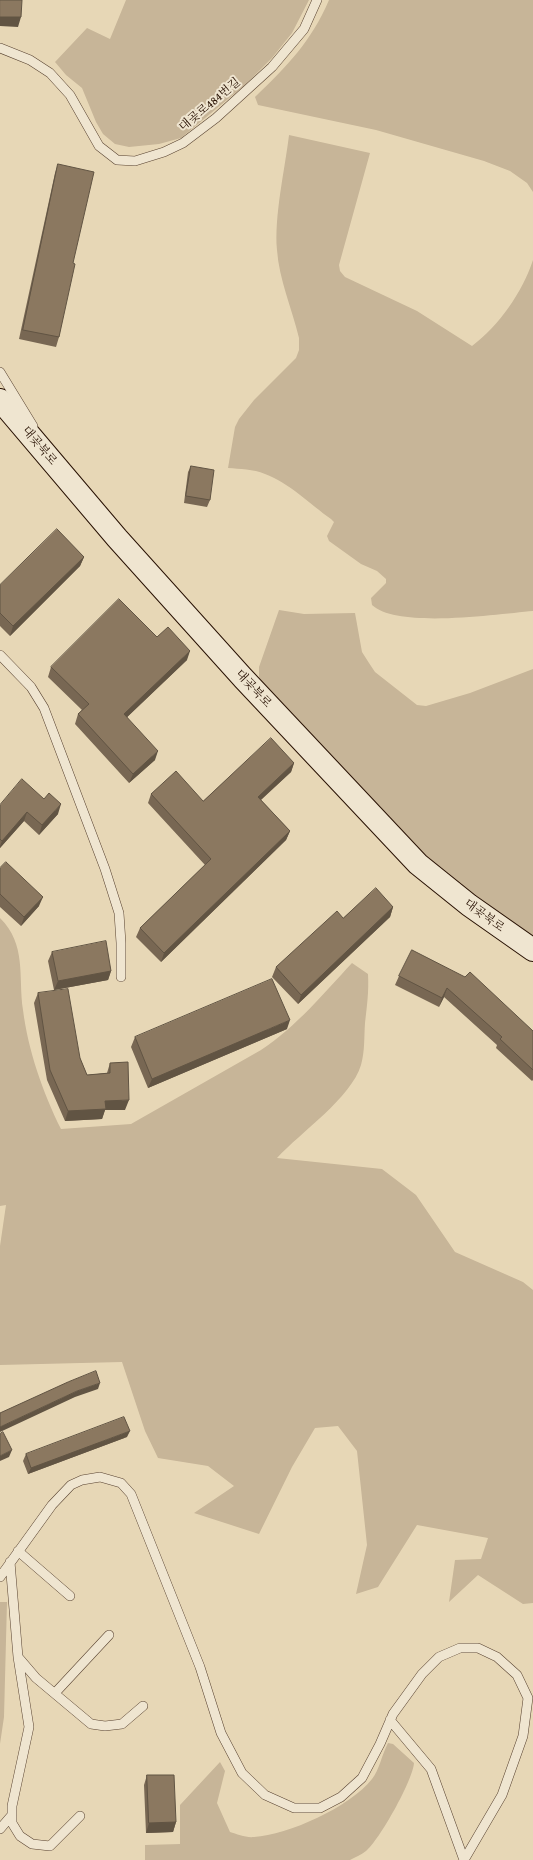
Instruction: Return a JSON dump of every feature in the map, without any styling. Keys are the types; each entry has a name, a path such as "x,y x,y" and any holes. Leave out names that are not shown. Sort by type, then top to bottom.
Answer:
{"street":[{"name":"대곶북로","path":"0,400 117,538 243,678 418,864 469,905 533,950"}],"lane":[{"name":"대곶로484번길","path":"0,48 30,60 50,73 70,96 99,146 117,160 135,161 164,152 183,143 216,118 272,67 300,35 317,0"},
{"path":"0,372 32,423 36,443"},
{"path":"0,655 31,687 44,708 105,869 119,913 121,977"},
{"path":"0,1577 52,1505 71,1485 82,1480 100,1477 121,1483 131,1494 200,1667 221,1733 242,1773 265,1795 294,1808 320,1808 341,1798 362,1778 390,1720 422,1674 439,1657 460,1648 478,1648 497,1657 517,1675 528,1698 523,1736 502,1795 464,1860"},
{"path":"18,1551 70,1596"},
{"path":"10,1562 18,1657 29,1727 12,1806 12,1823 20,1836 32,1844 50,1846 80,1816"},
{"path":"55,1693 109,1635"},
{"path":"18,1657 36,1678 91,1724 104,1726 122,1724 143,1706"},
{"path":"390,1720 431,1769 464,1860"},
{"path":"0,1830 12,1815"}],"shaded area":[{"path":"126,0 309,0 292,33 272,58 245,85 181,138 159,144 129,147 115,144 103,134 96,122 82,88 66,75 55,62 87,28 110,39"},
{"path":"329,0 533,0 533,192 527,183 510,171 484,161 376,130 258,105 255,97 278,75 297,53 314,29"},
{"path":"289,135 370,153 339,265 340,271 345,277 417,311 472,346 492,328 509,307 523,284 533,260 533,611 449,618 403,616 385,612 372,605 371,598 386,583 386,579 377,571 361,564 329,541 327,536 334,522 331,519 291,488 274,478 256,471 228,468 235,427 239,419 254,400 296,358 299,350 299,338 280,272 276,237 278,208"},
{"path":"279,610 304,614 355,613 362,652 375,672 417,705 426,706 470,693 533,669 533,949 448,889 266,687 259,677 259,667"},
{"path":"0,918 9,928 18,950 23,1010 32,1056 42,1086 61,1129 131,1124 261,1050 274,1041 309,1009 352,963 368,974 363,1054 361,1065 356,1077 336,1102 277,1158 382,1169 416,1195 455,1252 523,1282 533,1290 533,1603 523,1604 478,1575 449,1602 455,1560 481,1559 488,1538 417,1525 378,1587 356,1594 367,1545 357,1451 338,1426 315,1428 292,1467 259,1534 194,1513 234,1486 208,1466 158,1458 145,1431 122,1362 0,1365 0,1246 6,1205 0,1206"},
{"path":"0,1602 7,1602 4,1717 0,1744"},
{"path":"388,1743 393,1744 414,1763 412,1771 402,1796 379,1835 366,1851 350,1860 145,1860 145,1845 180,1844 180,1805 220,1762 225,1771 217,1803 230,1832 254,1837 284,1831 318,1818 349,1800 372,1779 379,1767"}],"building":[{"path":"0,0 22,0 21,17 0,17"},
{"path":"58,164 94,172 73,263 75,264 59,337 23,330"},
{"path":"191,466 214,470 210,500 186,496"},
{"path":"57,529 84,557 13,626 0,613 0,585"},
{"path":"119,599 157,637 168,627 190,651 124,714 158,751 133,774 78,714 89,704 51,667"},
{"path":"271,738 294,763 258,797 290,831 164,953 140,928 211,859 151,794 176,771 203,801"},
{"path":"22,779 44,799 49,793 61,804 42,825 27,812 2,841 0,839 0,805"},
{"path":"6,862 43,897 24,917 0,894 0,868"},
{"path":"376,888 393,907 301,995 276,967 337,911 343,918"},
{"path":"106,941 111,971 58,981 52,952"},
{"path":"412,950 465,977 470,972 533,1031 533,1070 500,1039 502,1037 447,988 442,998 399,976"},
{"path":"272,979 290,1020 152,1079 135,1037"},
{"path":"68,989 80,1058 87,1075 110,1073 110,1063 128,1062 129,1100 105,1101 106,1109 68,1111 50,1070 38,993"},
{"path":"96,1371 100,1383 77,1391 0,1427 0,1413"},
{"path":"124,1417 130,1431 31,1468 26,1454"},
{"path":"3,1432 12,1450 0,1456 0,1434"},
{"path":"147,1775 174,1775 176,1822 149,1823"}]}
